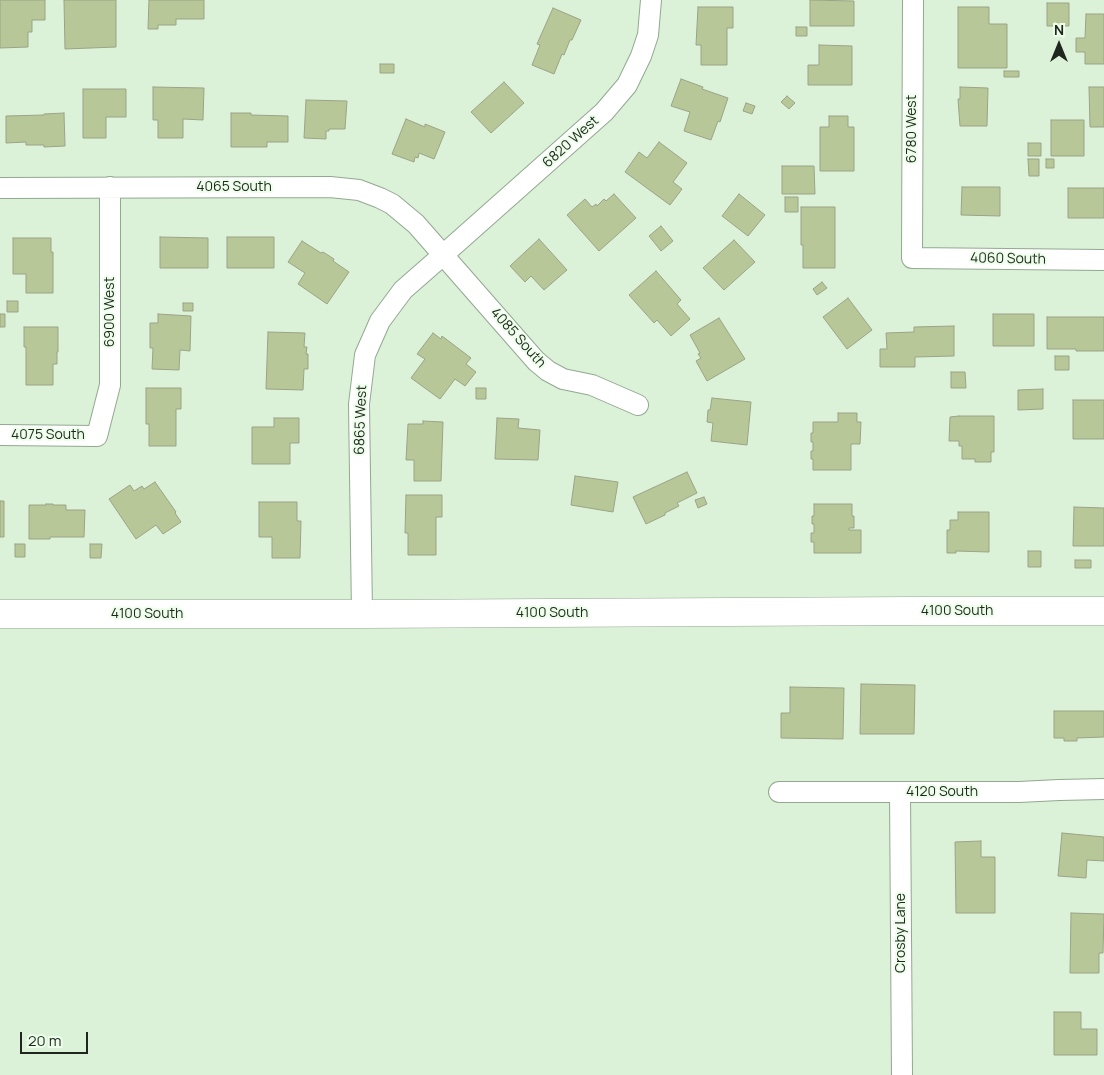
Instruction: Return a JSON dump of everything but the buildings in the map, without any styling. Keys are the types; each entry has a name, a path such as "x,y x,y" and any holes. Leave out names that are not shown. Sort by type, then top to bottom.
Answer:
{"main road":[{"name":"4100 South","path":"0,614 1104,610"}],"street":[{"name":"6820 West","path":"443,255 604,112 627,85 641,56 648,35 651,0"},
{"name":"6780 West","path":"912,258 913,0"},
{"name":"6900 West","path":"97,436 110,385 110,187"},
{"name":"4065 South","path":"0,188 330,187 359,190 392,204 416,224 443,255"},
{"name":"4085 South","path":"443,255 536,361 548,371 563,380 592,385 638,405"},
{"name":"6865 West","path":"362,614 359,404 365,355 380,321 403,290 443,255"},
{"name":"4060 South","path":"912,258 1104,260"},
{"name":"4075 South","path":"0,436 97,436"},
{"name":"4120 South","path":"779,792 1104,790"},
{"name":"Crosby Lane","path":"900,792 902,1075"}]}
